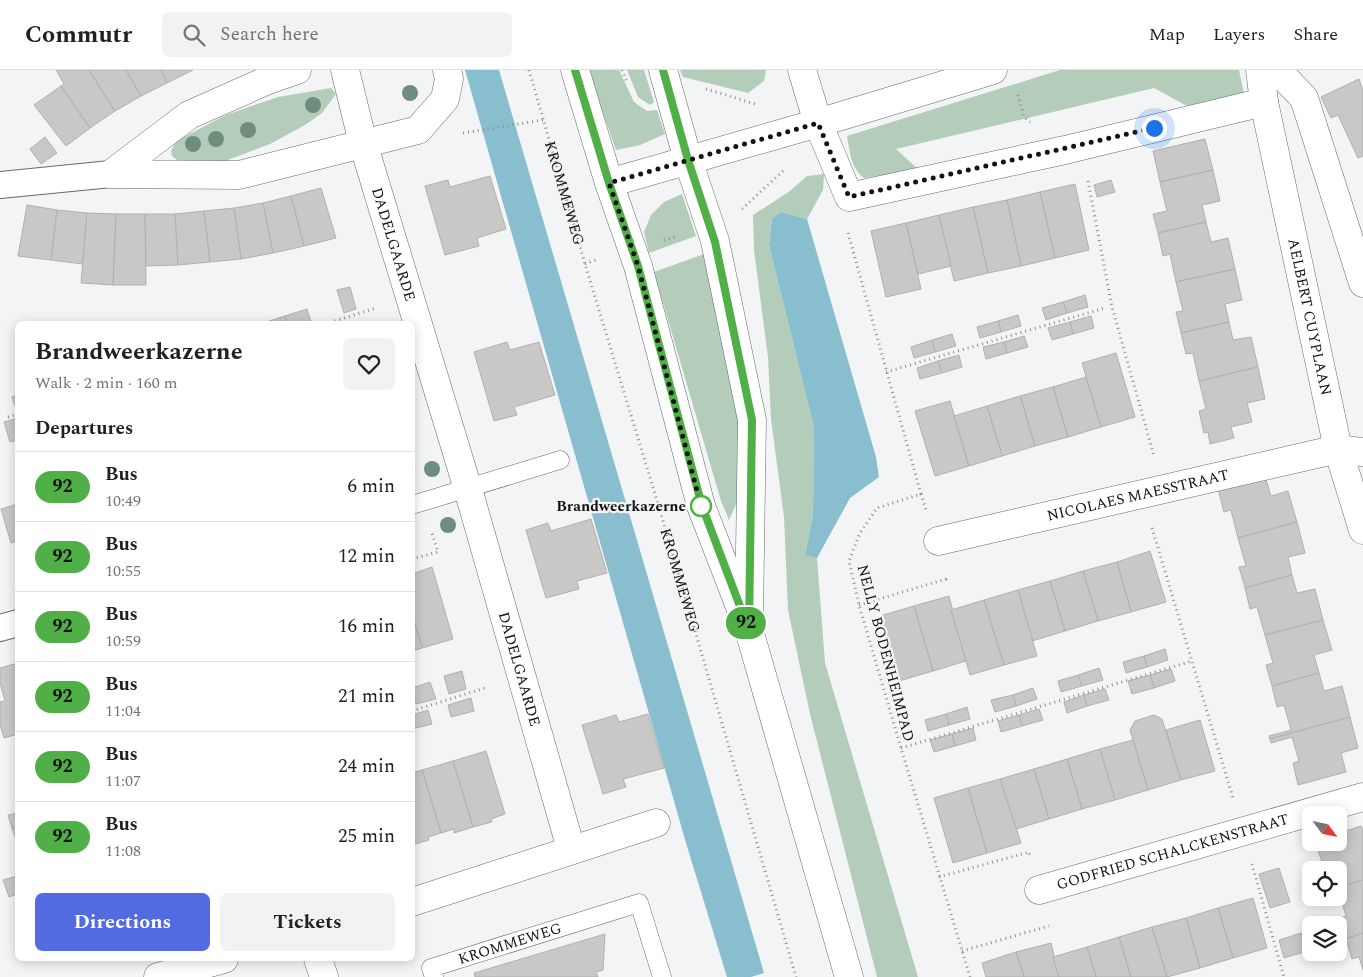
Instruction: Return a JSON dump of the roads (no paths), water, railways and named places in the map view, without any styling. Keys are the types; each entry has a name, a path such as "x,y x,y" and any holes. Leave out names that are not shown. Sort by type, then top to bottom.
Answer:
{"street":[{"path":"111,174 189,115 268,80 297,70"},
{"name":"DADELGAARDE","path":"345,70 363,143 468,489 572,849"},
{"path":"0,185 111,174 239,175 418,130 445,99 449,79 447,70"},
{"path":"575,70 609,183 638,266 702,506 749,630 848,977"},
{"path":"663,70 688,160 715,242 752,420 749,630"},
{"path":"802,70 818,123 849,197 1073,148 1264,102"},
{"path":"609,183 993,70"},
{"name":"AELBERT CUYPLAAN","path":"1260,70 1264,102 1351,450 1363,530"},
{"path":"1277,70 1304,98 1363,283"},
{"name":"NICOLAES MAESSTRAAT","path":"938,542 1153,492 1351,450"},
{"path":"0,628 15,624"},
{"name":"GODFRIED SCHALCKENSTRAAT","path":"1039,890 1363,797"},
{"path":"415,901 656,822"},
{"path":"319,961 324,977"},
{"path":"158,977 213,967"}],"lane":[{"path":"418,503 560,460"},
{"name":"KROMMEWEG","path":"434,977 431,968 639,903 662,977"}],"water":[{"path":"465,70 499,70 764,973 751,977 727,977 686,843"},
{"path":"782,212 807,219 876,457 879,477 850,498 817,558 805,555 813,514 814,427 769,245 772,218"}],"place":[{"name":"Brandweerkazerne","path":"701,506"}]}
